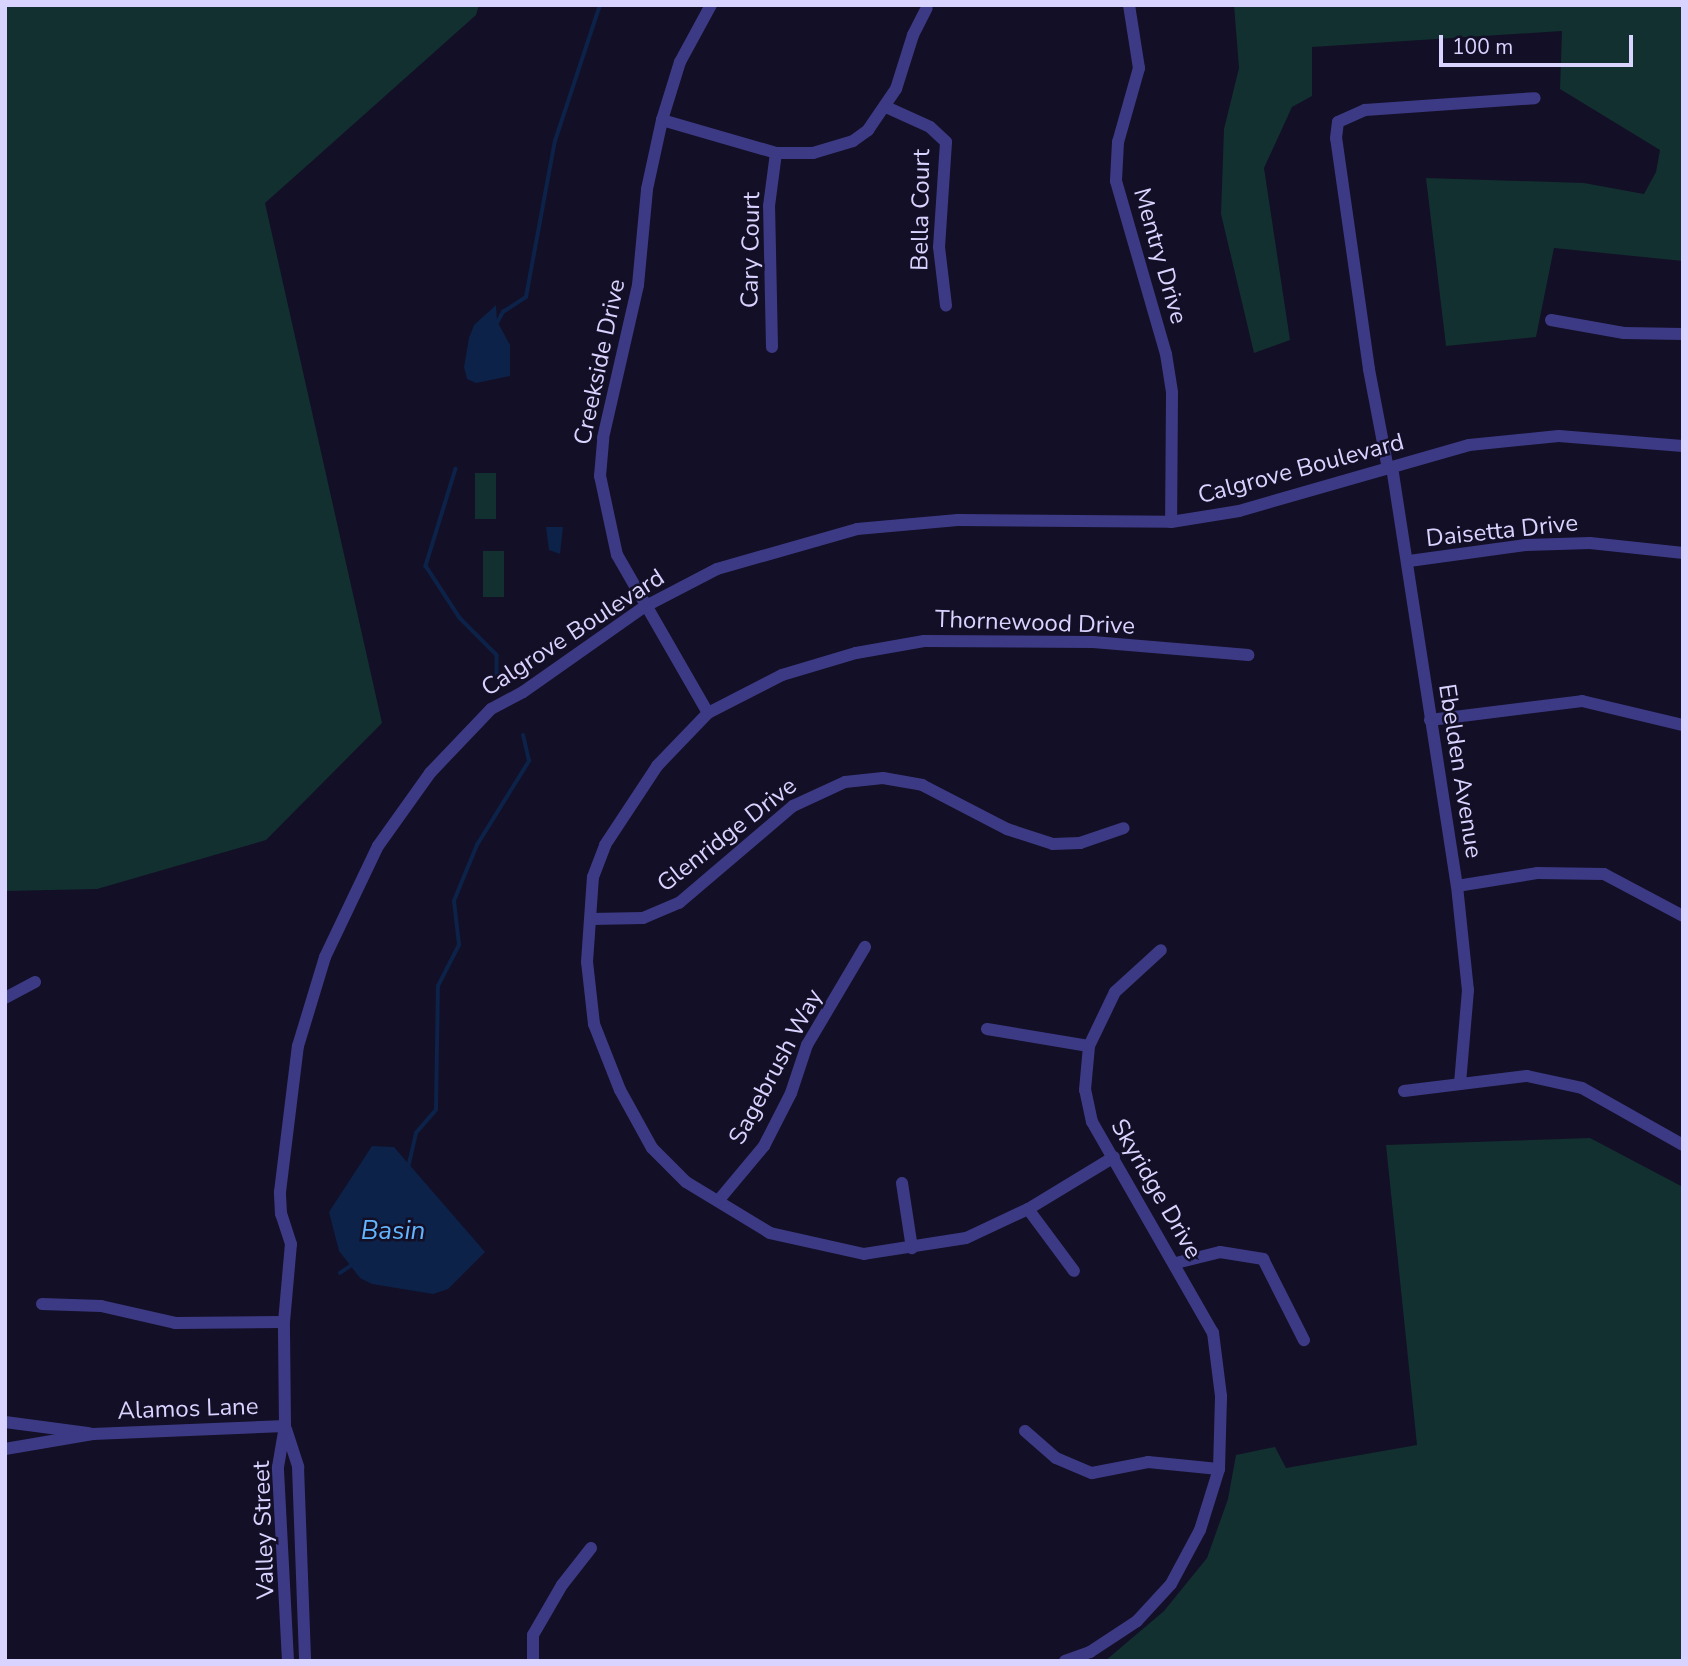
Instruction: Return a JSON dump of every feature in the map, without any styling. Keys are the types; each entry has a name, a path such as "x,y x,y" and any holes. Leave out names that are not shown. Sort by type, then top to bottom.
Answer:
{"street":[{"name":"Creekside Drive","path":"708,713 644,607 609,532 600,477 603,438 638,285 647,189 662,120 680,62 710,5"},
{"name":"Mentry Drive","path":"1129,5 1139,68 1118,142 1116,181 1166,354 1172,393 1171,522"},
{"path":"662,120 776,153 813,153 853,141 886,107 927,8"},
{"name":"Ebelden Avenue","path":"1460,1084 1468,990 1457,886 1430,720 1409,561 1369,369 1336,138 1338,122 1365,110 1535,99"},
{"name":"Bella Court","path":"886,107 930,127 946,142 939,247 946,306"},
{"name":"Cary Court","path":"772,347 769,206 776,153"},
{"path":"1551,320 1614,332 1683,334"},
{"name":"Calgrove Boulevard","path":"285,1426 284,1322 290,1279 290,1244 281,1214 286,1118 313,991 378,846 430,773 491,709 523,692 644,607 717,569 858,529 958,520 1171,522 1239,512 1469,445 1559,436 1683,446"},
{"name":"Daisetta Drive","path":"1409,561 1552,544 1590,543 1683,553"},
{"name":"Thornewood Drive","path":"1114,1157 1027,1209 966,1238 864,1254 770,1233 686,1182 652,1148 620,1090 594,1024 587,962 593,877 605,845 657,766 708,713 782,675 856,653 924,641 1093,642 1248,656"},
{"path":"1430,720 1582,701 1683,724"},
{"name":"Glenridge Drive","path":"591,919 643,918 671,907 793,806 845,782 883,778 922,785 1006,829 1053,844 1080,843 1124,828"},
{"path":"1457,886 1537,873 1604,874 1683,916"},
{"name":"Sagebrush Way","path":"718,1201 764,1146 791,1093 807,1045 865,947"},
{"name":"Skyridge Drive","path":"1065,1661 1090,1652 1137,1621 1171,1584 1200,1530 1219,1469 1221,1396 1213,1333 1176,1263 1092,1122 1085,1090 1089,1046 1115,992 1161,950"},
{"path":"5,998 35,982"},
{"path":"987,1029 1089,1046"},
{"path":"1404,1091 1527,1076 1582,1088 1683,1145"},
{"path":"902,1183 912,1248"},
{"path":"1027,1209 1074,1271"},
{"path":"1176,1263 1220,1252 1263,1259 1304,1340"},
{"path":"42,1304 101,1306 175,1323 284,1322"},
{"name":"Alamos Lane","path":"5,1422 93,1434"},
{"name":"Alamos Lane","path":"5,1449 93,1434 285,1426"},
{"name":"Valley Street","path":"285,1426 278,1467 288,1661"},
{"name":"Valley Street","path":"285,1426 299,1466 305,1661"},
{"path":"1025,1431 1056,1458 1093,1473 1148,1462 1219,1469"},
{"path":"533,1661 533,1635 562,1585 591,1548"}],"green space":[{"path":"5,5 479,5 476,15 265,203 382,723 266,840 97,889 5,891"},
{"path":"1234,5 1683,5 1683,261 1554,248 1536,337 1446,346 1426,178 1584,183 1644,194 1656,172 1660,150 1560,89 1562,31 1312,47 1312,96 1292,107 1264,168 1290,340 1254,353 1221,214 1224,129 1239,68"},
{"path":"475,473 496,473 496,519 475,519"},
{"path":"483,551 504,551 504,597 483,597"},
{"path":"1590,1138 1683,1187 1683,1661 1105,1661 1164,1611 1207,1558 1228,1499 1236,1455 1275,1447 1286,1468 1417,1445 1386,1145"}],"water":[{"path":"496,305 497,321 510,345 510,376 476,383 467,379 464,367 469,338 474,325"},
{"path":"546,527 563,527 560,554 549,550"},
{"name":"Basin","path":"372,1146 394,1147 485,1252 448,1289 433,1294 372,1284 360,1278 339,1251 329,1212"}],"waterway":[{"path":"496,325 503,312 526,297 555,141 600,5"},
{"path":"456,469 426,566 460,618 497,655 497,678"},
{"path":"408,1168 416,1133 436,1110 438,986 459,945 454,901 477,845 529,761 523,736"},
{"path":"340,1273 352,1265"}]}
